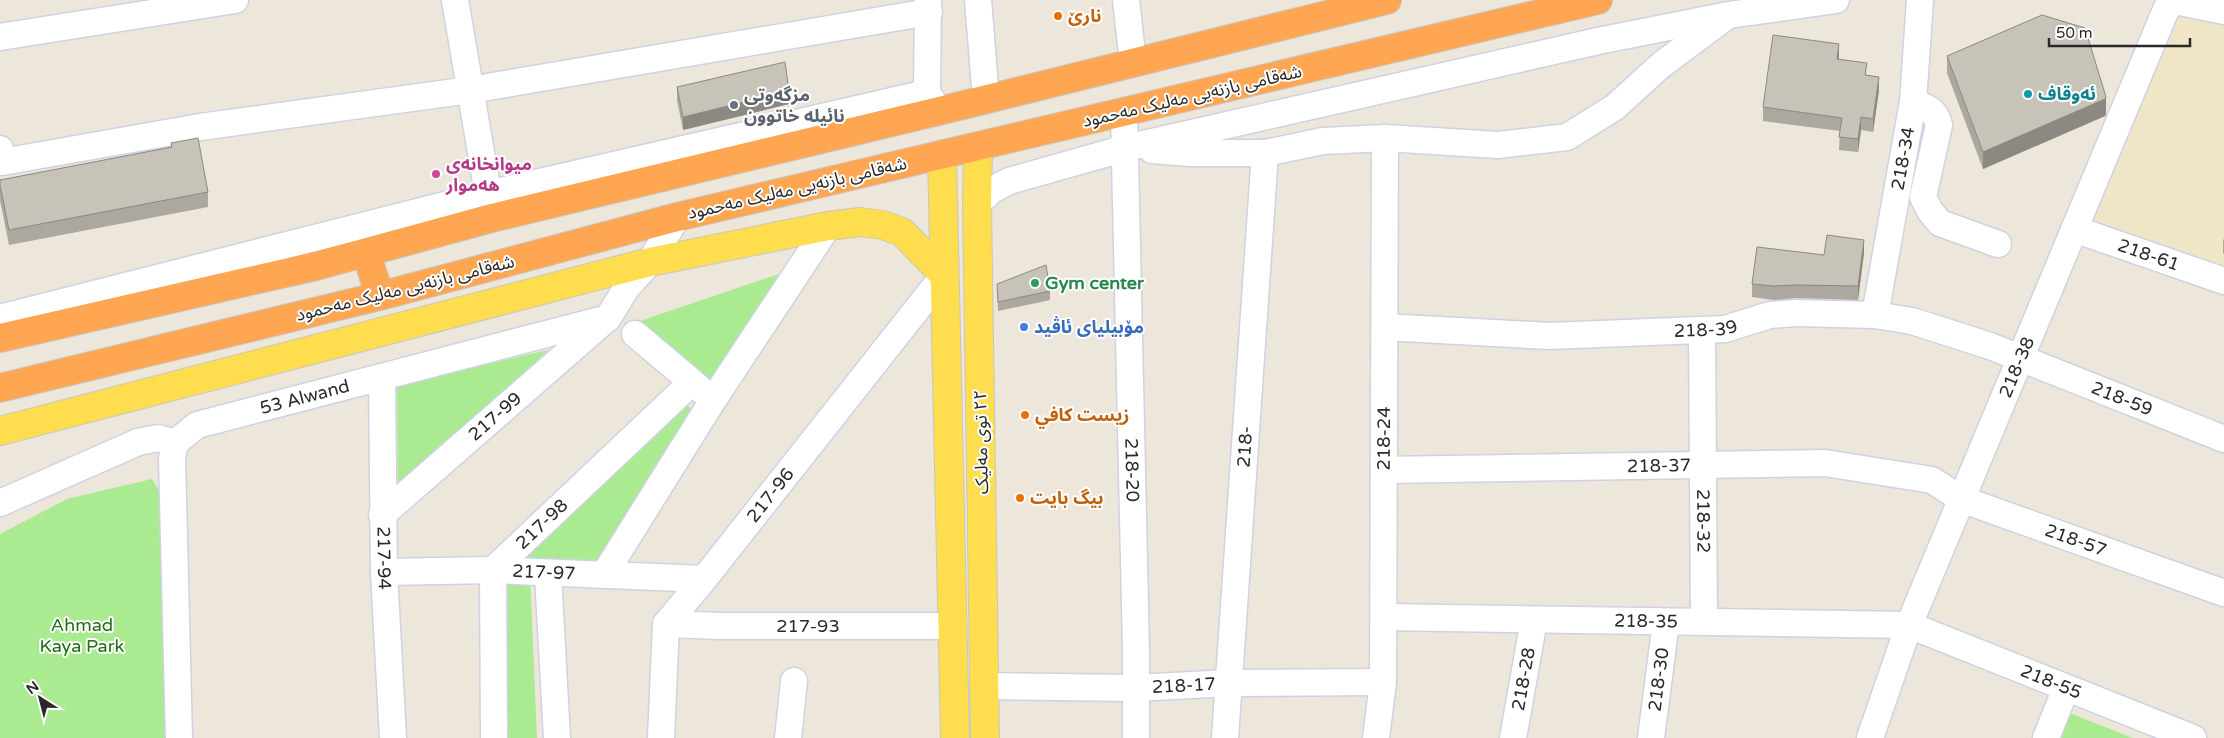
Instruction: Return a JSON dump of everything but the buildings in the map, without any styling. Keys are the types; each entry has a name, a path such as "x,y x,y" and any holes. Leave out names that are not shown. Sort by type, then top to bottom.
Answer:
{"highway":[{"path":"0,338 366,253 490,206 933,102 986,99 1387,0"},
{"name":"شەقامی بازنەیی مەلیک مەحمود","path":"0,388 380,296 676,217 1598,0"},
{"path":"366,253 380,296"},
{"path":"316,266 324,309"}],"main road":[{"name":"٢٢ توی مەلیک","path":"978,147 977,204 985,738"},
{"name":"٢٢ توی مەلیک","path":"942,154 954,738"},
{"path":"0,431 650,262 828,226 860,222 883,225 902,232 944,276"}],"street":[{"path":"0,37 236,0"},
{"path":"0,318 490,206 455,0"},
{"path":"978,0 986,99"},
{"path":"1126,0 1133,63"},
{"path":"977,204 992,190 1009,181 1126,148 1598,40 1729,15 1836,0"},
{"name":"218-34","path":"1875,316 1913,102 1920,0"},
{"path":"2170,0 2224,10"},
{"name":"218-38","path":"1870,738 1908,625 2170,0"},
{"path":"0,150 2,162 200,127 470,90 928,6 933,102"},
{"path":"1126,148 1190,153 1265,154 1323,141 1385,138 1498,144 1567,137 1615,107 1660,65 1729,15"},
{"path":"1913,102 1931,109 1937,117 1939,125 1924,198 1930,211 1940,224 1998,244"},
{"name":"218-20","path":"1124,112 1136,738"},
{"name":"218-24","path":"1376,738 1383,682 1384,616 1385,138"},
{"name":"218-","path":"1225,738 1265,154"},
{"path":"608,318 627,287 650,262 676,217"},
{"path":"604,575 713,400 828,226"},
{"name":"218-61","path":"2074,229 2224,281"},
{"name":"217-96","path":"666,624 704,579 944,276"},
{"name":"218-39","path":"1385,327 1549,336 1725,329 1770,315 1796,313 1875,316 1912,321 2020,357"},
{"name":"53 Alwand","path":"175,443 197,425 608,318"},
{"name":"217-99","path":"382,514 608,318"},
{"name":"218-32","path":"1702,330 1704,622"},
{"path":"635,334 713,400"},
{"name":"218-59","path":"2020,357 2224,439"},
{"name":"217-94","path":"382,378 382,514 393,738"},
{"name":"217-98","path":"492,570 692,382"},
{"path":"0,503 138,442 158,438 175,443 172,458 178,738"},
{"name":"218-37","path":"1384,470 1825,463 1932,480"},
{"name":"218-57","path":"1932,480 1961,499 2224,593"},
{"path":"492,570 494,738"},
{"name":"217-97","path":"384,572 492,570 548,574 704,579"},
{"path":"548,574 557,738"},
{"name":"218-35","path":"1384,616 1908,625"},
{"name":"218-28","path":"1513,738 1534,620"},
{"name":"218-30","path":"1651,738 1666,622"},
{"path":"661,738 666,624"},
{"name":"217-93","path":"666,624 720,626 952,626"},
{"name":"218-55","path":"1908,625 2193,738"},
{"path":"788,738 794,681"},
{"name":"218-17","path":"984,686 1136,688 1229,683 1383,682"},
{"path":"2046,738 2066,688"}],"shaded area":[{"path":"2170,0 2224,11 2224,281 2074,229"}],"green space":[{"path":"779,274 712,388 640,321"},
{"path":"548,350 398,494 397,385"},
{"path":"681,404 690,407 692,420 602,570 506,565"},
{"name":"Ahmad Kaya Park","path":"152,479 162,496 165,738 0,738 0,534 67,499"},
{"path":"530,575 537,738 502,738 495,577"},
{"path":"2067,712 2133,738 2056,738"}],"place":[{"name":"نارێ","path":"1058,16"},
{"name":"ئەوقاف","path":"2028,94"},
{"name":"مزگەوتی نائیلە خاتوون","path":"734,105"},
{"name":"میوانخانەی هەموار","path":"436,174"},
{"name":"Gym center","path":"1035,283"},
{"name":"مۆبیلیای ئاڤید","path":"1024,327"},
{"name":"زيست كافي","path":"1025,415"},
{"name":"بیگ بایت","path":"1020,498"}]}
